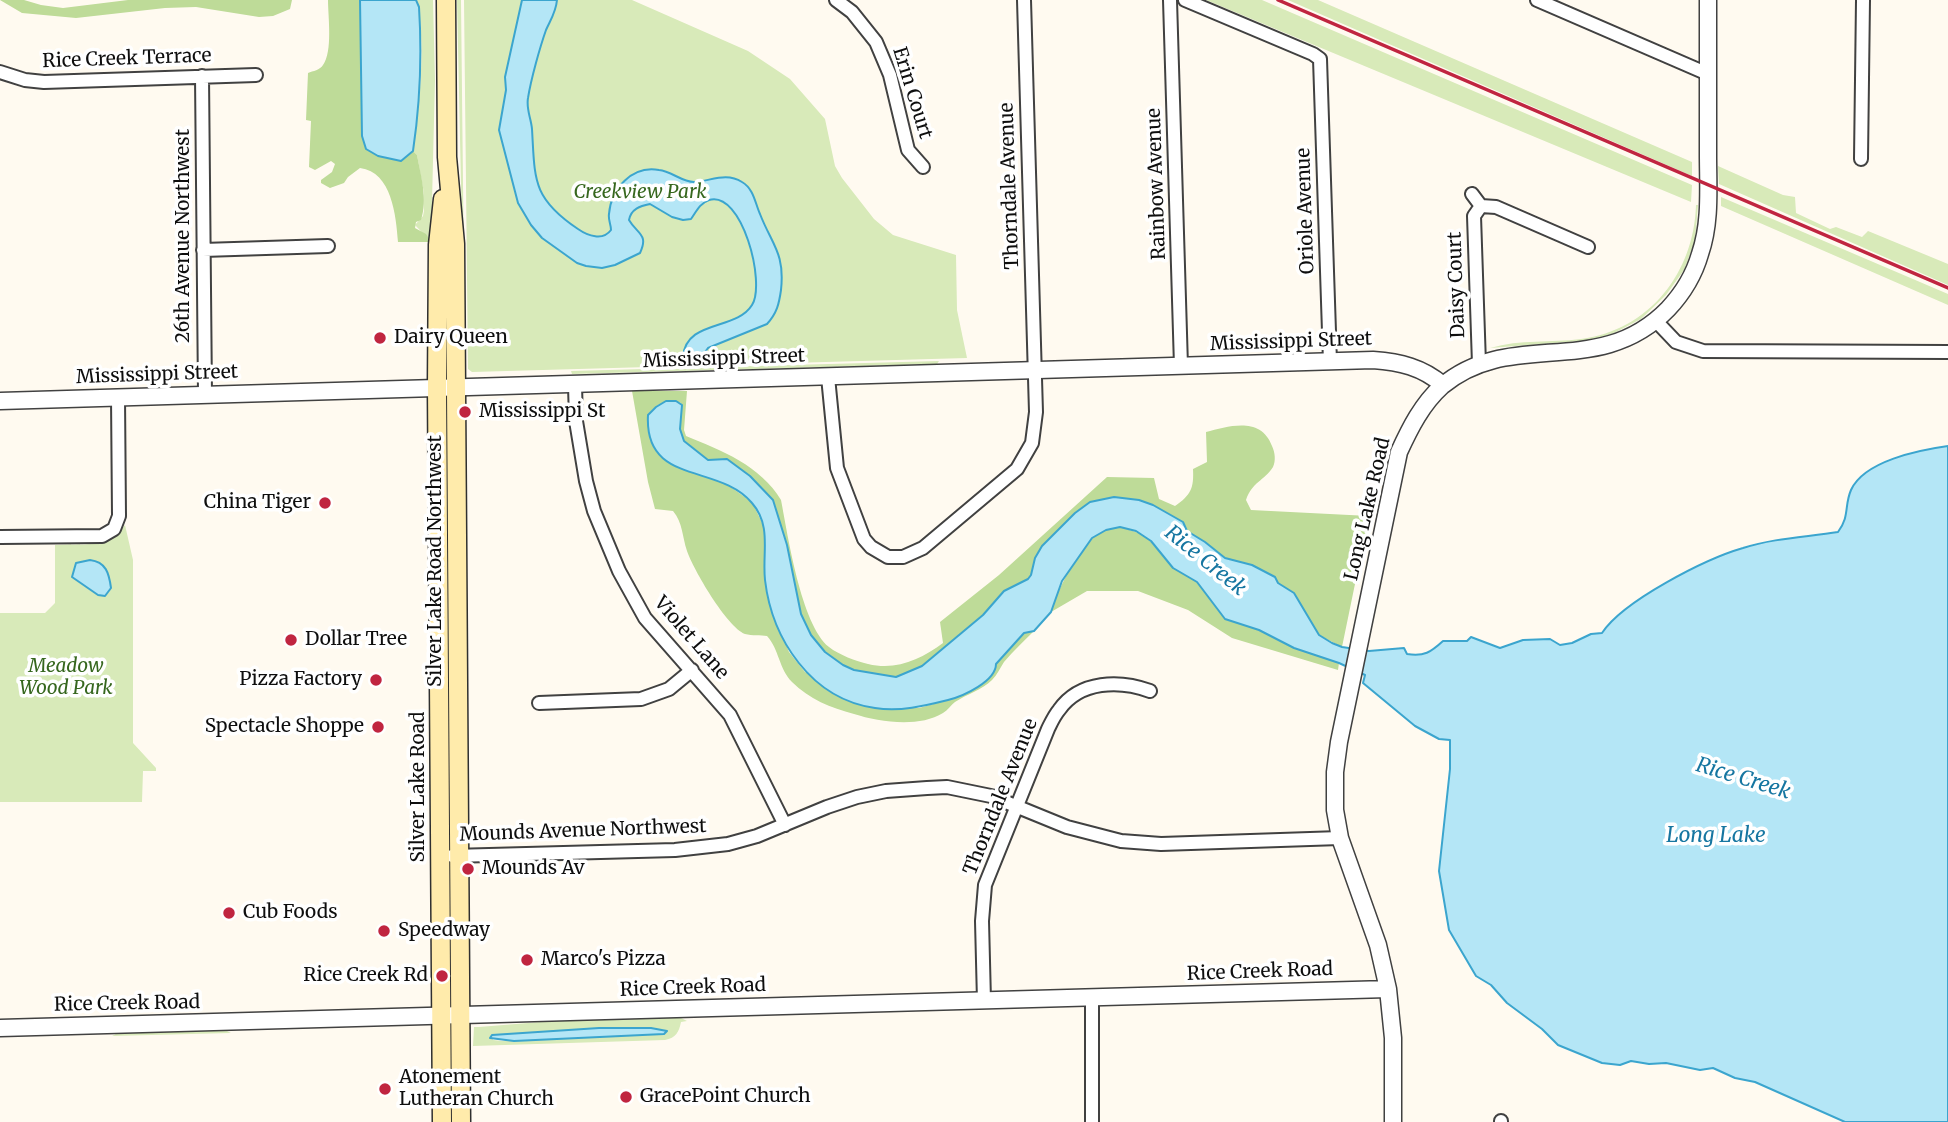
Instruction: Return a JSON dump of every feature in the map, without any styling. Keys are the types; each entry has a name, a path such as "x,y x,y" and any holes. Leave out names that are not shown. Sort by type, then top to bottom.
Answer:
{"main road":[{"name":"Silver Lake Road Northwest","path":"446,0 447,157 455,244 457,386 461,1122"},
{"name":"Silver Lake Road","path":"442,1122 437,387 438,245 447,157"}],"street":[{"name":"Erin Court","path":"837,0 865,26 876,42 890,75 908,150 923,167"},
{"name":"Thorndale Avenue","path":"828,377 837,468 860,532 880,554 895,558 914,554 923,548 1017,469 1032,443 1035,428 1034,371 1024,0"},
{"name":"Rainbow Avenue","path":"1170,0 1181,366"},
{"name":"Oriole Avenue","path":"1185,0 1320,59 1330,362"},
{"path":"1537,0 1553,3 1708,74"},
{"name":"Long Lake Road","path":"1393,1122 1393,1038 1388,989 1378,945 1340,838 1335,810 1335,772 1399,452 1421,409 1443,385 1479,364 1519,354 1578,352 1604,347 1640,332 1656,321 1672,304 1691,276 1707,229 1708,0"},
{"path":"1861,159 1863,0"},
{"name":"Rice Creek Terrace","path":"0,72 25,80 44,82 256,75"},
{"name":"26th Avenue Northwest","path":"202,76 205,394"},
{"path":"1472,194 1481,206 1496,206 1588,247"},
{"name":"Daisy Court","path":"1479,364 1474,216 1481,206"},
{"path":"203,250 328,246"},
{"path":"1656,321 1676,342 1703,351 1948,352"},
{"name":"Mississippi Street","path":"0,401 1373,360 1401,363 1423,370 1443,385"},
{"name":"Violet Lane","path":"575,385 576,421 586,481 619,571 645,618 730,715 785,825"},
{"path":"0,537 102,536 114,529 119,516 118,397"},
{"path":"539,703 641,699 669,689 692,670"},
{"name":"Thorndale Avenue","path":"984,1000 982,921 985,885 1048,729 1059,709 1082,691 1104,684 1134,685 1150,691"},
{"name":"Mounds Avenue Northwest","path":"440,856 675,850 728,844 785,825 827,807 886,791 947,788 991,796 1067,827 1121,841 1161,844 1340,838"},
{"name":"Rice Creek Road","path":"0,1028 1388,989"},
{"path":"1092,998 1092,1122"}],"green space":[{"path":"0,0 24,0 63,8 128,0 292,0 290,9 273,16 259,17 196,7 76,18 22,13"},
{"path":"328,0 360,0 362,136 401,161 413,151 417,155 424,204 421,220 416,222 415,228 426,234 431,242 398,242 394,208 386,186 371,171 360,168 344,183 330,188 321,183 321,180 332,172 335,164 331,161 315,170 309,167 311,121 306,120 308,73 320,68 326,59 329,43"},
{"path":"416,0 433,0 435,80 431,242 415,225 424,211 424,193 417,155 413,151 421,54"},
{"path":"457,0 461,0 465,368"},
{"name":"Creekview Park","path":"464,0 632,0 748,51 790,79 825,119 835,166 874,219 893,235 956,255 957,310 967,358 472,372 468,369"},
{"path":"1206,0 1262,0 1692,185 1691,202"},
{"path":"1288,0 1318,0 1692,162 1692,176"},
{"path":"1718,166 1783,195 1795,197 1796,213 1830,229 1836,227 1862,237 1868,231 1948,264 1948,285 1719,184"},
{"path":"1721,197 1948,294 1948,305 1721,206"},
{"path":"1696,205 1695,241 1684,270 1666,295 1641,319 1593,340 1490,348 1513,343 1581,339 1628,324 1664,294 1677,274 1687,253"},
{"path":"939,361 937,364 572,374 571,371"},
{"path":"632,391 687,391 684,430 686,436 751,468 773,488 781,500 797,578 811,619 819,636 829,647 853,659 879,666 899,665 917,659 943,643 940,622 999,575 1107,477 1154,478 1159,499 1175,506 1190,490 1193,469 1207,462 1206,432 1234,426 1260,430 1267,437 1275,456 1273,467 1255,485 1246,500 1251,510 1369,516 1342,647 1319,635 1294,593 1278,583 1275,577 1252,565 1225,558 1139,500 1114,497 1090,502 1075,513 1042,546 1028,579 1004,591 983,615 922,666 896,677 854,670 825,652 811,635 801,614 787,545 773,500 750,476 727,459 708,460 688,446 681,436 681,403 671,401 658,405 648,415 722,481 752,502 766,531 765,580 770,605 789,652 805,672 873,708 919,708 955,698 978,686 991,677 996,664 1024,632 1034,631 1007,658 988,683 933,718 911,722 887,721 837,709 813,698 792,682 767,636 745,634 729,621 690,559 681,525 673,511 655,509"},
{"name":"Meadow Wood Park","path":"125,525 133,560 133,743 156,771 143,771 142,802 0,802 0,613 45,613 55,603 55,545 102,542 118,533"},
{"path":"1113,527 1145,535 1173,568 1197,582 1225,619 1259,630 1294,648 1339,663 1338,670 1232,638 1188,610 1138,591 1087,591 1051,612 1068,572 1081,551 1092,537"},
{"path":"679,1017 687,1021 681,1022 676,1034 665,1040 473,1046 474,1027 565,1020","holes":["599,1028 666,1030 666,1033 502,1041 493,1040 492,1035"]},
{"path":"225,1030 231,1033 112,1036 118,1033"}],"water":[{"path":"360,0 416,0 419,7 420,79 413,151 401,161 378,156 366,149 362,136"},
{"path":"522,0 557,0 538,54 528,102 536,175 544,197 563,218 578,229 600,236 611,230 609,216 614,196 625,181 640,171 663,171 694,182 724,177 742,182 754,196 781,267 778,304 767,324 708,348 700,359 683,357 686,345 693,336 745,313 756,294 756,278 748,240 732,209 721,201 706,201 691,219 683,220 650,204 636,209 629,220 643,238 640,253 602,268 577,263 542,238 531,225 518,203 499,130 506,90 505,77"},
{"name":"Long Lake","path":"666,401 676,401 682,405 680,429 684,441 708,460 727,459 750,476 773,500 787,545 801,614 811,635 825,652 854,670 896,677 922,666 983,615 1004,591 1028,579 1042,546 1090,502 1114,497 1139,500 1183,522 1187,531 1225,558 1252,565 1275,577 1278,583 1294,593 1319,635 1332,643 1369,651 1404,648 1407,654 1418,655 1431,651 1443,641 1467,641 1471,637 1500,648 1523,640 1550,639 1560,645 1602,633 1646,595 1708,561 1755,545 1838,532 1844,521 1851,490 1868,471 1908,454 1948,446 1948,1122 1845,1122 1755,1082 1735,1078 1713,1068 1700,1070 1666,1063 1631,1061 1620,1065 1602,1063 1558,1045 1542,1029 1507,1003 1491,985 1476,976 1449,930 1439,871 1450,769 1450,740 1439,739 1415,726 1363,683 1365,675 1294,648 1259,630 1225,619 1197,582 1173,568 1151,541 1136,531 1120,527 1106,530 1092,538 1062,581 1051,612 1034,631 1024,633 996,664 995,670 985,682 970,691 930,704 894,709 875,708 852,702 832,692 814,679 799,663 776,624 765,580 764,530 752,503 738,491 721,482 686,471 658,453 650,438 648,415"},
{"path":"90,560 100,563 108,573 111,588 105,596 98,595 72,577 76,563"},
{"path":"599,1028 651,1028 667,1031 664,1034 514,1041 490,1038 492,1035"}],"railway":[{"path":"1278,0 1948,288"}],"place":[{"name":"Dairy Queen","path":"380,338"},
{"name":"Mississippi St","path":"465,412"},
{"name":"China Tiger","path":"325,503"},
{"name":"Dollar Tree","path":"291,640"},
{"name":"Pizza Factory","path":"376,680"},
{"name":"Spectacle Shoppe","path":"378,727"},
{"name":"Mounds Av","path":"468,869"},
{"name":"Cub Foods","path":"229,913"},
{"name":"Speedway","path":"384,931"},
{"name":"Marco's Pizza","path":"527,960"},
{"name":"Rice Creek Rd","path":"442,976"},
{"name":"Atonement Lutheran Church","path":"385,1089"},
{"name":"GracePoint Church","path":"626,1097"}],"water label":[{"name":"Rice Creek","path":"1205,561"},
{"name":"Rice Creek","path":"1743,779"}]}
